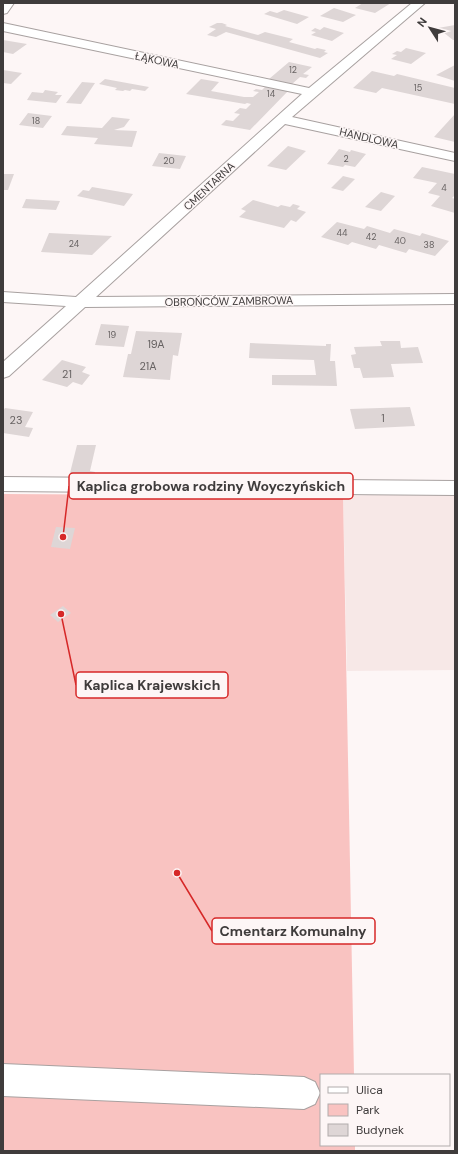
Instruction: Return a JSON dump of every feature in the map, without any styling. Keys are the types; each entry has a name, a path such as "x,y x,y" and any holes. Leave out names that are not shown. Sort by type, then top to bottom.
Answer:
{"street":[{"path":"3,11 8,3"},
{"name":"CMENTARNA","path":"3,372 82,302 282,118 419,3"},
{"name":"ŁĄKOWA","path":"3,27 312,92"},
{"name":"HANDLOWA","path":"282,118 455,157"},
{"name":"OBROŃCÓW ZAMBROWA","path":"3,297 82,302 455,299"},
{"path":"3,484 455,488"},
{"path":"3,1080 304,1093"}],"shaded area":[{"path":"455,492 455,670 347,671 343,496"}],"green space":[{"path":"3,494 343,496 354,1074 320,1074 320,1146 355,1146 355,1151 3,1151"}],"building":[{"path":"363,3 391,3 375,13 355,8"},
{"path":"334,8 356,15 343,22 320,16"},
{"path":"284,10 309,17 297,24 264,14 270,11 277,13"},
{"path":"217,23 222,23 227,25 225,26 258,35 265,32 293,39 289,42 315,49 326,50 324,52 328,53 320,58 226,32 216,37 207,35 216,29 209,27"},
{"path":"455,25 455,40 438,28"},
{"path":"324,27 344,33 332,41 311,35 316,32 311,31 315,28 320,30"},
{"path":"3,40 27,44 13,54 3,52"},
{"path":"406,48 426,53 411,64 391,59 397,55 392,54 397,51 401,52"},
{"path":"289,62 312,67 303,74 309,75 306,78 300,77 292,84 269,79"},
{"path":"455,65 455,81 436,75"},
{"path":"3,70 22,73 11,84 3,83"},
{"path":"372,71 394,76 397,74 455,88 455,104 382,88 376,93 353,88"},
{"path":"105,79 149,87 145,91 132,89 130,91 115,90 117,88 99,84"},
{"path":"201,79 219,82 211,91 244,97 253,97 259,92 253,91 256,89 262,90 266,86 289,90 250,130 221,125 226,120 233,121 240,114 234,113 240,108 246,109 251,104 186,94"},
{"path":"82,82 95,83 81,104 66,103"},
{"path":"45,90 58,92 55,95 62,95 56,103 27,100 32,92 43,93"},
{"path":"28,113 52,116 43,128 19,125"},
{"path":"455,114 455,142 434,137"},
{"path":"112,117 130,119 124,127 114,130 137,131 132,147 94,144 98,138 61,135 67,126 102,128"},
{"path":"288,146 306,151 286,170 267,166"},
{"path":"339,149 350,152 351,150 366,154 355,167 345,165 343,167 327,164"},
{"path":"159,153 186,156 180,169 152,166"},
{"path":"422,167 455,174 455,195 452,198 455,199 455,213 431,206 440,196 428,193 437,183 413,178"},
{"path":"3,174 14,174 8,190 3,190"},
{"path":"343,176 355,179 343,191 331,188"},
{"path":"92,187 133,194 124,206 77,196 83,190 89,191"},
{"path":"381,192 395,196 381,211 365,207"},
{"path":"26,199 60,201 56,210 22,208"},
{"path":"253,200 278,207 281,205 290,207 293,204 300,206 297,209 306,212 296,222 291,220 284,228 239,217 246,211 241,209"},
{"path":"337,222 364,229 367,226 390,233 394,229 420,236 422,233 449,241 435,256 409,249 406,253 379,245 376,249 352,242 348,245 321,237"},
{"path":"49,233 112,236 92,255 41,252"},
{"path":"101,324 129,326 124,347 95,345"},
{"path":"136,331 182,333 178,356 173,355 170,380 123,377 128,354 131,354"},
{"path":"380,341 400,341 401,348 418,347 423,363 391,364 394,377 363,378 360,368 354,368 351,355 356,354 354,347 382,346"},
{"path":"250,343 326,346 326,344 331,344 330,361 335,361 337,386 272,385 272,375 316,375 314,360 249,358"},
{"path":"62,360 86,367 82,372 90,375 82,385 73,382 67,387 42,380"},
{"path":"410,407 415,426 355,429 350,409"},
{"path":"5,408 33,412 25,427 33,428 29,437 3,433 3,411"},
{"path":"77,445 96,445 90,471 95,472 95,475 89,474 88,478 69,477"},
{"path":"56,527 75,528 70,549 51,547"},
{"path":"63,606 71,613 58,622 50,615"}],"place":[{"name":"Kaplica grobowa rodziny Woyczyńskich","path":"63,537"},
{"name":"Kaplica Krajewskich","path":"61,614"},
{"name":"Cmentarz Komunalny","path":"177,873"}]}
